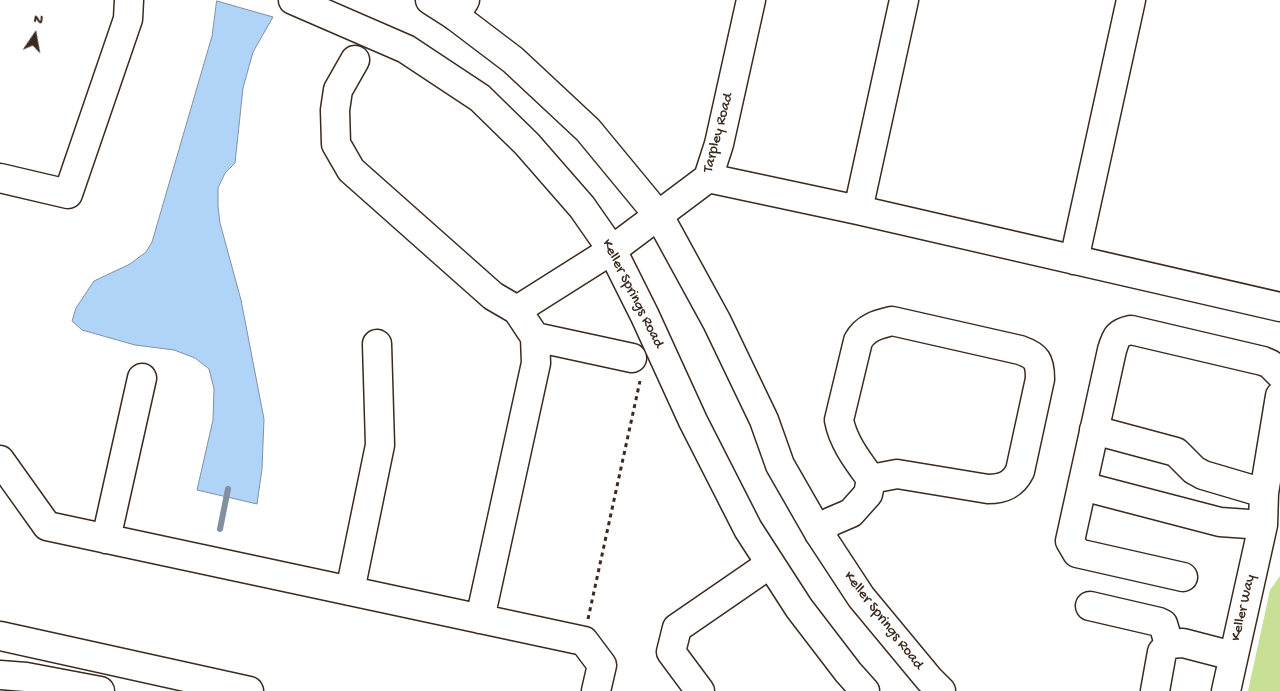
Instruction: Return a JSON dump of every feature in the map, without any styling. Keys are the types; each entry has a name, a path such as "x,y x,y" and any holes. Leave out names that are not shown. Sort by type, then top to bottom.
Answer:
{"main road":[{"path":"0,178 68,194 128,19 129,0"},
{"name":"Keller Springs Road","path":"293,0 406,49 480,98 527,144 582,207 612,250 645,316 693,421 748,529 799,608 865,691"},
{"name":"Tarpley Road","path":"517,310 612,250 708,178 719,144 751,0"},
{"path":"858,210 904,0"},
{"path":"1074,260 1131,0"},
{"name":"Keller Springs Road","path":"444,4 513,60 588,130 659,216 717,322 764,420 780,465 819,533 861,597 941,691"},
{"path":"355,60 338,90 335,110 336,144 351,170 493,296 517,310 535,337 536,363 480,619"},
{"path":"708,178 858,210 1280,307"},
{"path":"819,533 830,522 851,512 868,494 871,479 857,460 841,432 839,420 858,341 862,334 882,323 892,322 1020,350 1032,355 1038,361 1040,379 1020,471 1016,479 1010,484 1000,489 988,489 897,474 871,479"},
{"path":"1183,577 1077,553 1070,541 1112,350 1118,335 1131,330 1263,361 1270,364 1280,374"},
{"path":"535,337 636,369"},
{"path":"350,591 380,445 376,344"},
{"path":"106,539 142,378"},
{"name":"Keller Way","path":"1226,691 1263,524 1264,493 1280,396"},
{"path":"1094,430 1176,452 1194,470 1203,475 1264,493"},
{"path":"0,460 47,526 584,641 602,664 596,691"},
{"path":"1082,486 1220,522 1263,524"},
{"path":"700,691 671,652 677,628 770,564"},
{"path":"1090,606 1159,622 1163,624 1169,644"},
{"path":"0,636 250,691"},
{"path":"1155,691 1162,652 1169,644 1184,643 1233,656"},
{"path":"0,675 26,677 100,691"}],"path":[{"path":"584,641 636,369"}],"green space":[{"path":"1280,576 1280,691 1248,691 1270,590"}],"water":[{"path":"217,1 273,17 253,52 243,88 235,163 225,173 218,188 220,223 241,300 264,419 262,469 257,504 197,490 213,420 214,389 209,369 195,358 174,350 135,345 82,330 72,321 76,308 94,281 130,264 146,252 152,242 212,36"}],"waterway":[{"path":"220,529 228,489"}]}
